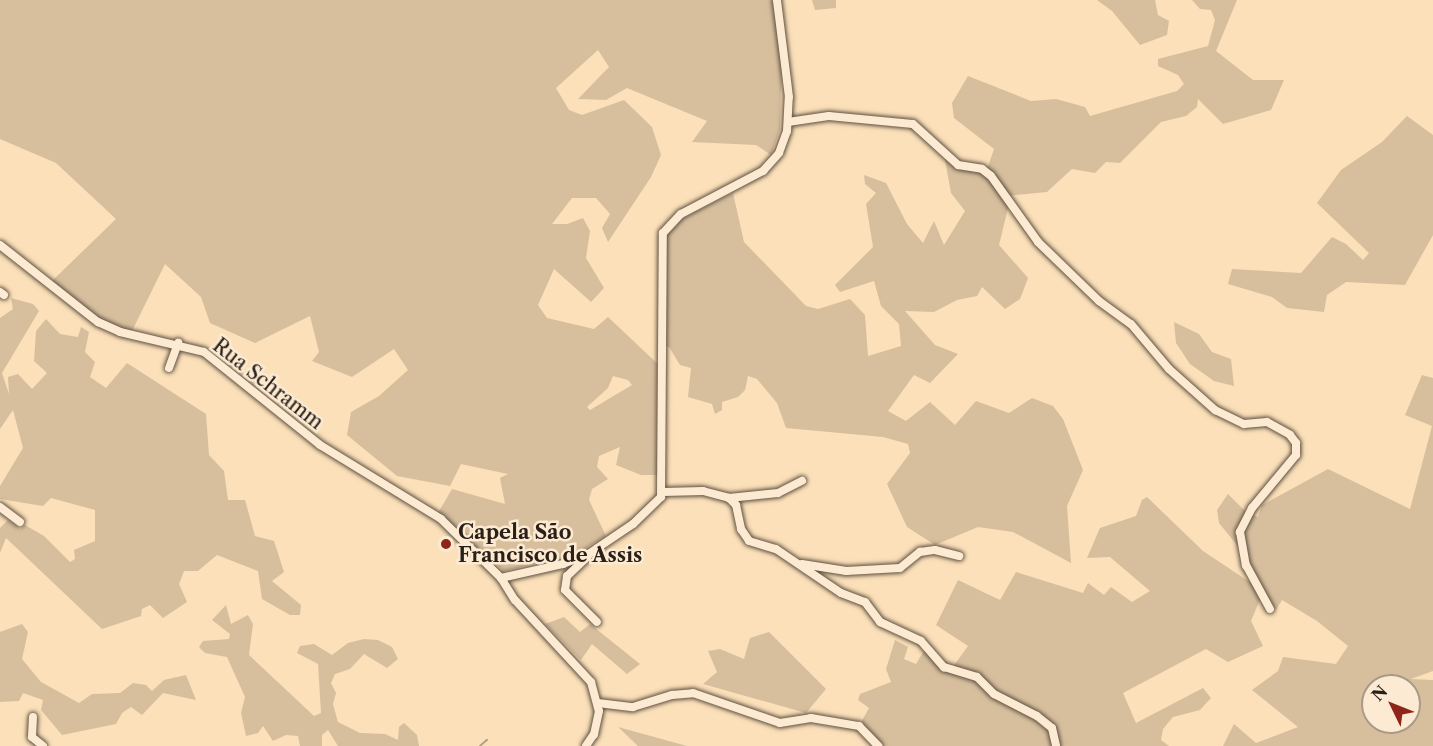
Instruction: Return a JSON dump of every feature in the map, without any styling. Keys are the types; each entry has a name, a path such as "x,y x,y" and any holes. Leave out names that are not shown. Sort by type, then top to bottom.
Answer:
{"street":[{"path":"597,622 565,590 567,576 590,553 633,524 663,492 663,232 681,214 768,168 781,147 788,122 789,97 777,0"},
{"path":"788,122 829,116 913,124 958,165 982,169 991,176 1038,242 1099,301 1131,324 1169,369 1215,410 1244,424 1267,422 1290,435 1296,443 1296,455 1251,507 1240,532 1246,565 1270,609"},
{"name":"Rua Schramm","path":"0,245 98,322 120,332 178,343 215,360 328,451 431,512 501,578 515,600 586,675 598,703"},
{"path":"170,368 178,343"},
{"path":"663,492 703,490 729,498 778,493 802,481"},
{"path":"729,498 736,506 741,529 750,541 772,547 801,564 837,590 865,602 880,622 921,641 944,667 976,677 993,694 1037,716 1052,728 1056,746"},
{"path":"0,507 20,522"},
{"path":"801,564 846,571 900,568 920,552 935,550 959,556"},
{"path":"501,578 563,564 590,553"},
{"path":"586,746 596,729 598,703 633,707 672,695 693,693 780,723 792,723 811,718 859,726 878,746"},
{"path":"33,717 30,730 43,746"}],"shaded area":[{"path":"0,0 772,0 782,48 780,129 771,155 756,145 692,142 707,121 627,88 606,100 578,99 609,67 598,50 556,88 569,110 582,115 624,100 652,127 661,155 651,177 608,242 602,228 610,214 596,198 572,198 552,224 567,224 583,218 590,231 586,258 604,288 591,302 554,269 538,305 547,318 594,329 608,317 661,367 658,475 641,475 616,465 620,447 599,456 597,467 608,479 592,489 589,500 606,536 575,554 504,571 438,513 452,489 505,504 500,478 508,474 461,464 450,486 397,476 347,435 351,412 379,396 408,370 394,349 352,377 312,361 319,352 310,316 255,343 210,323 201,297 165,264 132,331 110,325 70,299 52,281 116,219 56,163 0,139","holes":["613,376 628,380 632,385 590,410 587,407 608,388"]},
{"path":"812,0 836,0 836,8 815,10"},
{"path":"1097,0 1155,0 1158,15 1169,21 1167,35 1140,45 1112,11"},
{"path":"1192,0 1237,0 1216,51 1253,80 1284,80 1271,110 1223,124 1198,99 1197,107 1186,116 1161,122 1120,163 1106,162 1095,173 1072,169 1047,192 1005,196 1009,204 999,245 1028,278 1020,299 1005,309 982,287 977,296 957,300 934,312 905,311 935,345 958,354 930,383 914,375 888,411 906,421 930,402 955,425 976,401 1009,413 1032,398 1053,406 1063,419 1083,470 1067,506 1071,563 1013,532 978,527 935,545 907,527 887,484 910,453 908,444 883,437 786,428 777,403 757,379 748,376 745,390 738,397 722,402 722,410 715,414 712,404 688,397 691,368 680,365 669,347 662,346 667,276 664,239 671,224 733,193 744,242 806,306 818,309 850,299 865,315 868,356 901,346 899,324 881,306 874,281 840,292 835,285 873,247 866,204 876,193 865,184 864,175 886,183 907,224 923,243 934,221 944,245 965,211 951,193 944,155 958,165 986,172 994,149 954,118 952,103 968,76 1031,101 1056,99 1085,107 1090,116 1177,91 1184,84 1178,75 1158,66 1158,59 1208,46 1215,20 1211,10 1200,9"},
{"path":"1407,116 1433,135 1433,235 1405,285 1346,282 1327,295 1324,312 1287,308 1272,297 1228,284 1232,269 1301,273 1332,237 1346,244 1363,260 1369,253 1317,203 1341,170 1382,142"},
{"path":"11,298 33,304 39,311 2,373 9,394 8,377 18,374 32,389 47,373 34,361 36,331 46,319 60,334 78,337 81,327 89,332 85,352 95,362 90,377 106,388 127,363 206,414 209,455 224,471 228,500 245,500 255,536 274,541 284,572 272,581 301,605 300,615 290,615 262,599 258,571 217,555 198,571 184,571 179,584 187,602 163,618 150,605 142,609 141,616 102,629 6,538 0,553 0,528 8,520 20,529 25,525 44,536 70,562 75,559 74,550 95,541 95,510 51,498 43,506 0,499 0,486 23,448 13,410 0,429 0,318 13,309"},
{"path":"1174,322 1199,334 1212,352 1231,359 1234,386 1214,381 1190,364 1176,343"},
{"path":"1422,375 1433,378 1433,671 1421,675 1361,674 1361,734 1421,734 1421,679 1433,680 1433,746 1223,746 1234,724 1256,743 1298,727 1252,690 1278,671 1283,657 1336,664 1348,646 1317,621 1282,600 1276,610 1262,595 1251,621 1263,646 1228,662 1206,649 1123,693 1136,723 1203,688 1211,698 1200,710 1173,717 1163,729 1161,740 1169,746 878,746 859,726 869,708 858,700 860,694 891,682 886,669 895,640 908,647 904,659 916,664 927,646 939,663 952,668 968,646 936,625 958,580 1000,600 1016,572 1083,593 1088,583 1104,595 1111,587 1132,602 1150,591 1110,557 1087,558 1100,528 1136,516 1142,500 1147,497 1203,551 1257,587 1241,550 1219,523 1217,510 1228,494 1247,513 1258,517 1262,505 1328,469 1410,509 1432,426 1405,415"},
{"path":"226,605 231,624 248,615 253,624 249,655 314,716 321,713 318,664 297,653 300,646 314,644 332,655 348,643 364,639 378,640 392,647 398,659 387,668 364,654 350,669 335,674 331,683 336,693 333,704 338,722 360,733 385,734 398,740 399,727 404,723 417,735 419,746 338,746 328,730 322,735 322,746 300,746 298,736 286,735 273,741 263,726 258,733 246,736 241,713 245,697 227,657 205,653 199,647 203,641 229,639 230,634 212,620"},
{"path":"564,617 580,632 590,624 640,664 627,674 592,644 581,660 545,624"},
{"path":"22,624 28,632 22,659 41,682 79,703 92,694 120,693 133,683 146,685 152,691 164,680 186,675 196,700 163,693 142,715 131,707 122,713 116,724 62,735 41,710 43,700 23,693 19,701 0,702 0,632"},
{"path":"769,632 826,689 806,713 703,684 717,672 708,651 720,649 744,659 750,638"},
{"path":"618,727 687,746 638,746"}],"waterway":[{"path":"480,746 487,740"}],"place":[{"name":"Capela São Francisco de Assis","path":"446,544"}]}
